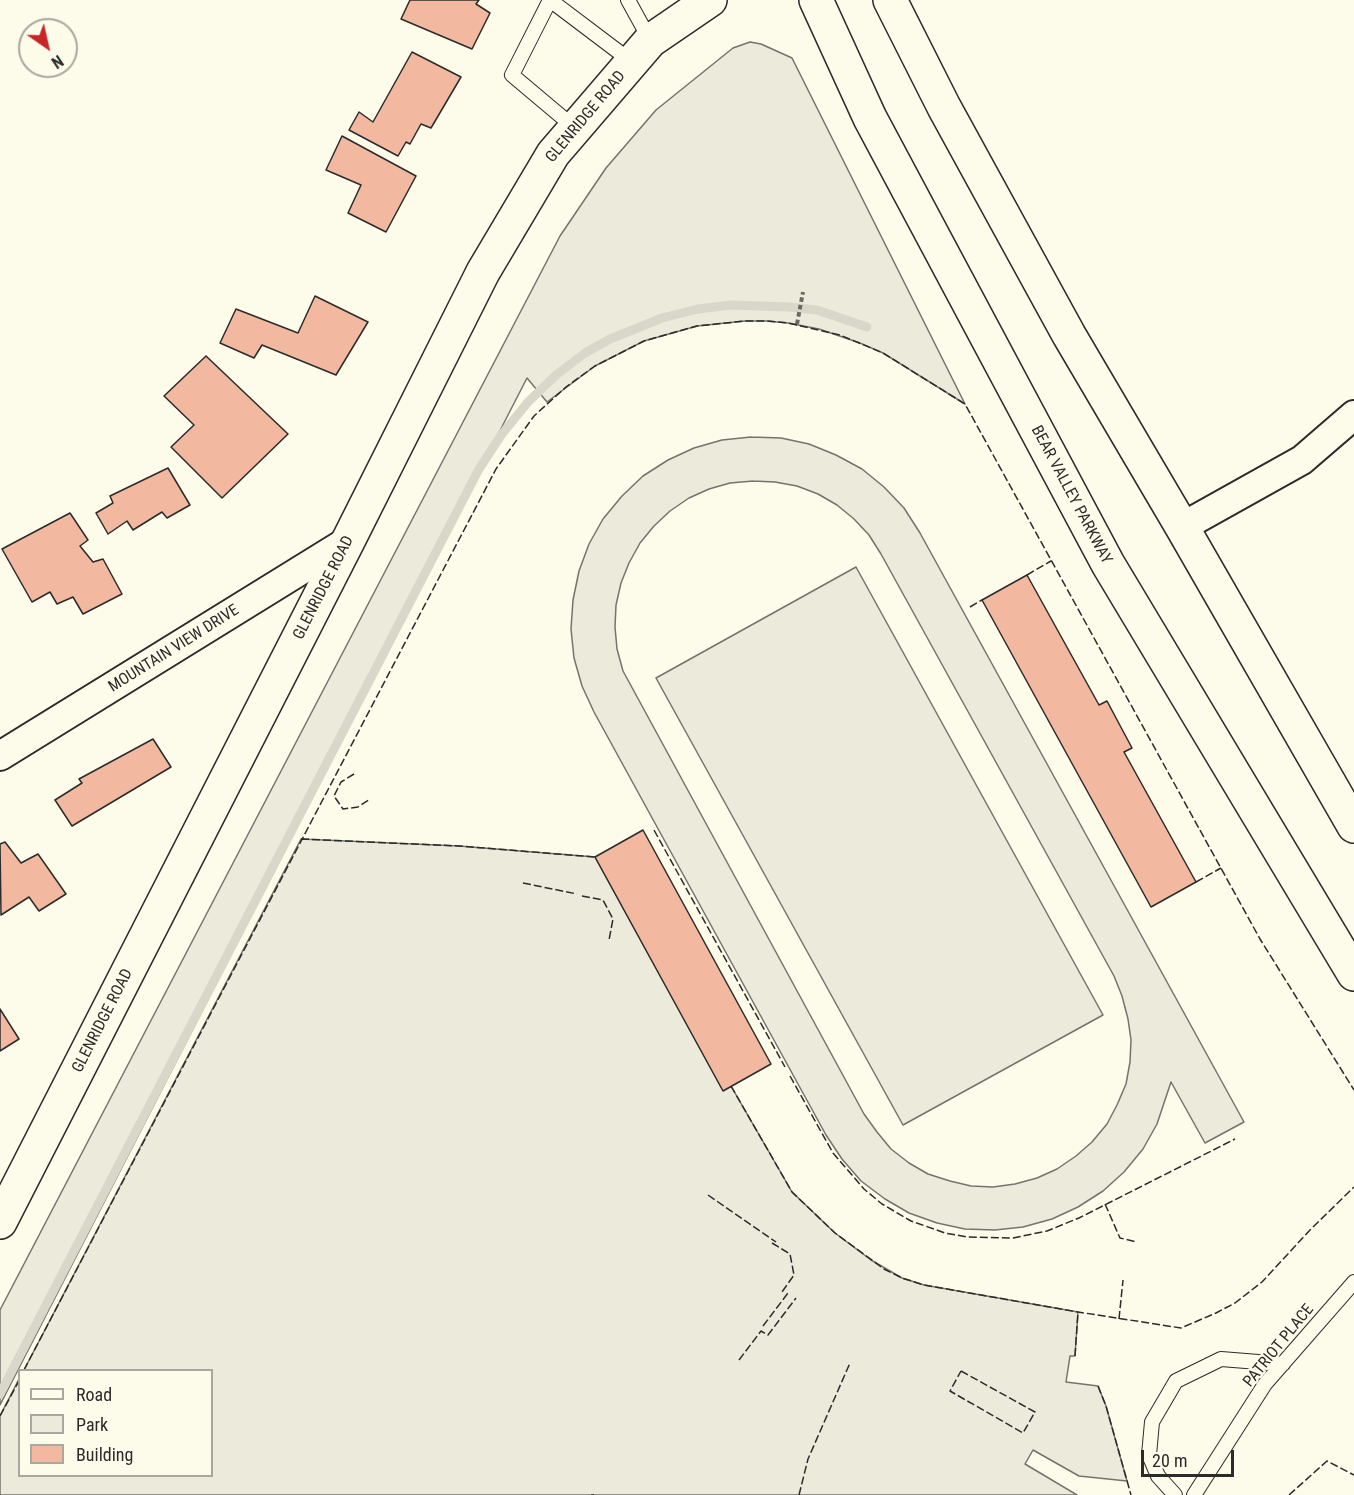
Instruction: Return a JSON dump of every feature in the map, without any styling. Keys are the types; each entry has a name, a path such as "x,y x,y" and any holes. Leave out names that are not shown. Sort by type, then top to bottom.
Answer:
{"main road":[{"name":"GLENRIDGE ROAD","path":"0,1222 483,272 553,154 641,51 710,0"},
{"name":"BEAR VALLEY PARKWAY","path":"816,0 870,118 1108,564 1354,974"},
{"path":"890,0 944,107 1069,335 1354,826"}],"street":[{"path":"1182,527 1302,460 1354,415"},
{"name":"MOUNTAIN VIEW DRIVE","path":"0,756 348,541"}],"lane":[{"path":"575,128 512,75 550,0 641,51"},
{"path":"628,0 641,51"},
{"name":"PATRIOT PLACE","path":"1194,1495 1265,1384 1354,1282"},
{"path":"1175,1495 1158,1476 1149,1455 1152,1422 1176,1381 1221,1359 1283,1364"}],"path":[{"path":"797,324 803,292"}],"green space":[{"path":"750,42 761,44 792,58 965,404 883,353 860,343 819,329 766,321 697,326 644,341 595,366 547,402 527,378 0,1405 0,1310 560,236 606,168 656,110 733,48"},
{"path":"751,437 781,438 809,444 862,469 904,508 920,533 1244,1122 1205,1143 1171,1082 1157,1124 1143,1149 1124,1172 1103,1191 1078,1207 1052,1219 1023,1227 995,1230 965,1229 937,1223 909,1213 861,1181 842,1159 826,1135 594,712 582,686 574,658 571,629 573,600 579,571 589,544 603,519 643,476 668,460 694,448 722,440","holes":["775,482 797,486 818,494 837,505 869,535 1114,976 1122,996 1131,1040 1130,1062 1126,1084 1117,1105 1107,1124 1092,1142 1057,1169 1037,1178 993,1187 971,1186 950,1181 928,1174 909,1163 891,1149 877,1132 864,1114 623,671 617,649 616,605 621,583 640,543 670,511 689,498 730,483"]},
{"path":"856,567 1103,1015 903,1125 656,678"},
{"path":"301,839 459,846 595,857 723,1090 731,1086 792,1192 835,1233 871,1260 902,1278 924,1285 1078,1312 1075,1356 1070,1356 1066,1382 1098,1386 1106,1406 1127,1481 1079,1476 1033,1450 1025,1464 1077,1495 0,1495 0,1416 18,1381 18,1477 213,1477 213,1369 25,1369"}],"building":[{"path":"410,0 479,0 476,4 490,13 472,49 401,19"},
{"path":"412,52 461,77 431,128 421,124 410,144 406,142 398,156 349,130 359,112 373,122"},
{"path":"342,136 416,176 386,232 348,213 361,185 326,170"},
{"path":"315,296 368,322 336,375 262,345 254,358 220,343 236,309 298,333"},
{"path":"206,356 288,434 222,498 171,447 194,425 164,396"},
{"path":"168,468 190,505 167,518 162,512 133,530 127,521 108,534 96,513 113,503 110,496"},
{"path":"70,513 88,540 80,546 93,562 103,559 122,594 83,614 73,597 57,604 50,592 32,602 2,549"},
{"path":"1027,575 1099,705 1107,701 1132,748 1124,752 1196,882 1151,907 982,600"},
{"path":"153,739 171,767 72,826 55,800 82,783 79,779"},
{"path":"643,830 771,1064 723,1091 595,857"},
{"path":"5,842 21,863 38,854 66,894 39,911 29,897 1,915 0,844"},
{"path":"0,1009 19,1039 0,1051"}],"waterway":[{"path":"0,1394 479,469 502,434 528,402 556,375 585,353 610,339 662,318 698,309 731,305 789,307 817,310 867,327"}],"fence":[{"path":"25,1369 496,469 534,416 566,387 595,366 644,341 697,326 766,321 788,323 840,335 883,353 965,404 1260,939 1354,1090"},
{"path":"1027,575 1051,561"},
{"path":"970,607 982,600"},
{"path":"354,774 341,782 334,796 343,809 358,807 370,799"},
{"path":"654,830 785,1067"},
{"path":"301,839 459,846 595,857"},
{"path":"1196,882 1221,868"},
{"path":"523,883 577,894"},
{"path":"582,896 603,900 613,919 609,940"},
{"path":"790,1076 833,1153 864,1189 882,1204 911,1221 945,1233 967,1237 1013,1238 1047,1231 1079,1218 1235,1139"},
{"path":"731,1086 792,1192 835,1233 884,1269 924,1285 1078,1312 1181,1328 1216,1313 1235,1303 1262,1282 1354,1187"},
{"path":"708,1195 776,1242"},
{"path":"1105,1204 1120,1238 1137,1242"},
{"path":"772,1243 790,1254 794,1275 782,1292"},
{"path":"1119,1319 1123,1280"},
{"path":"763,1326 788,1293"},
{"path":"739,1360 761,1331 768,1335 796,1298"},
{"path":"1075,1356 1078,1312"},
{"path":"799,1495 808,1459 850,1363"},
{"path":"961,1371 1035,1412 1023,1433 950,1391 961,1371"},
{"path":"0,1416 18,1383"},
{"path":"1098,1386 1106,1406 1131,1495"},
{"path":"1289,1495 1327,1461 1354,1475"}]}
